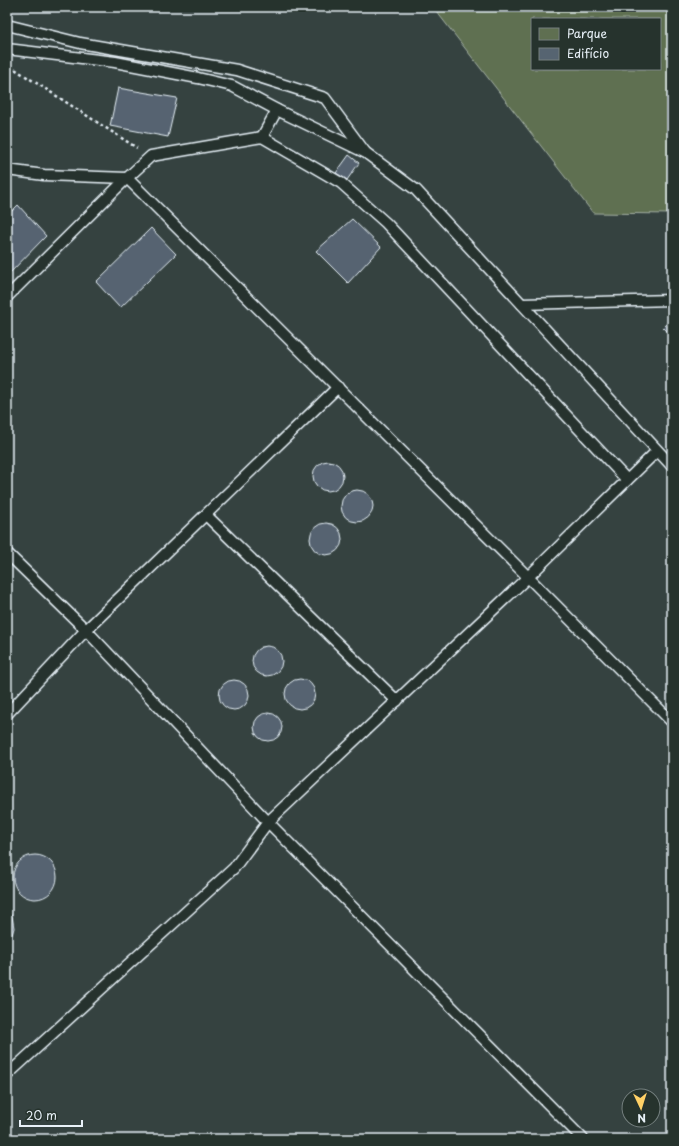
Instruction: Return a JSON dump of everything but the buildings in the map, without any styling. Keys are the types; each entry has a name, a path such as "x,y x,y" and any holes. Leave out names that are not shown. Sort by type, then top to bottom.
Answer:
{"lane":[{"path":"7,25 80,43 237,70 325,98 366,153"},
{"path":"7,49 115,62 232,86 277,110 366,153 416,190 672,466"},
{"path":"262,137 277,110"},
{"path":"7,297 151,156 262,137 341,183 386,223 627,480"},
{"path":"7,170 44,174 127,178 672,722"},
{"path":"522,304 672,300"},
{"path":"7,714 86,630 338,388"},
{"path":"8,1073 234,868 268,822 528,577 657,451"},
{"path":"206,515 397,701"},
{"path":"7,553 86,630 268,822 583,1139"}],"path":[{"path":"7,64 151,156"}],"shaded area":[{"path":"7,7 672,7 672,1139 7,1139"}],"green space":[{"path":"433,7 672,7 672,214 593,213"}]}
